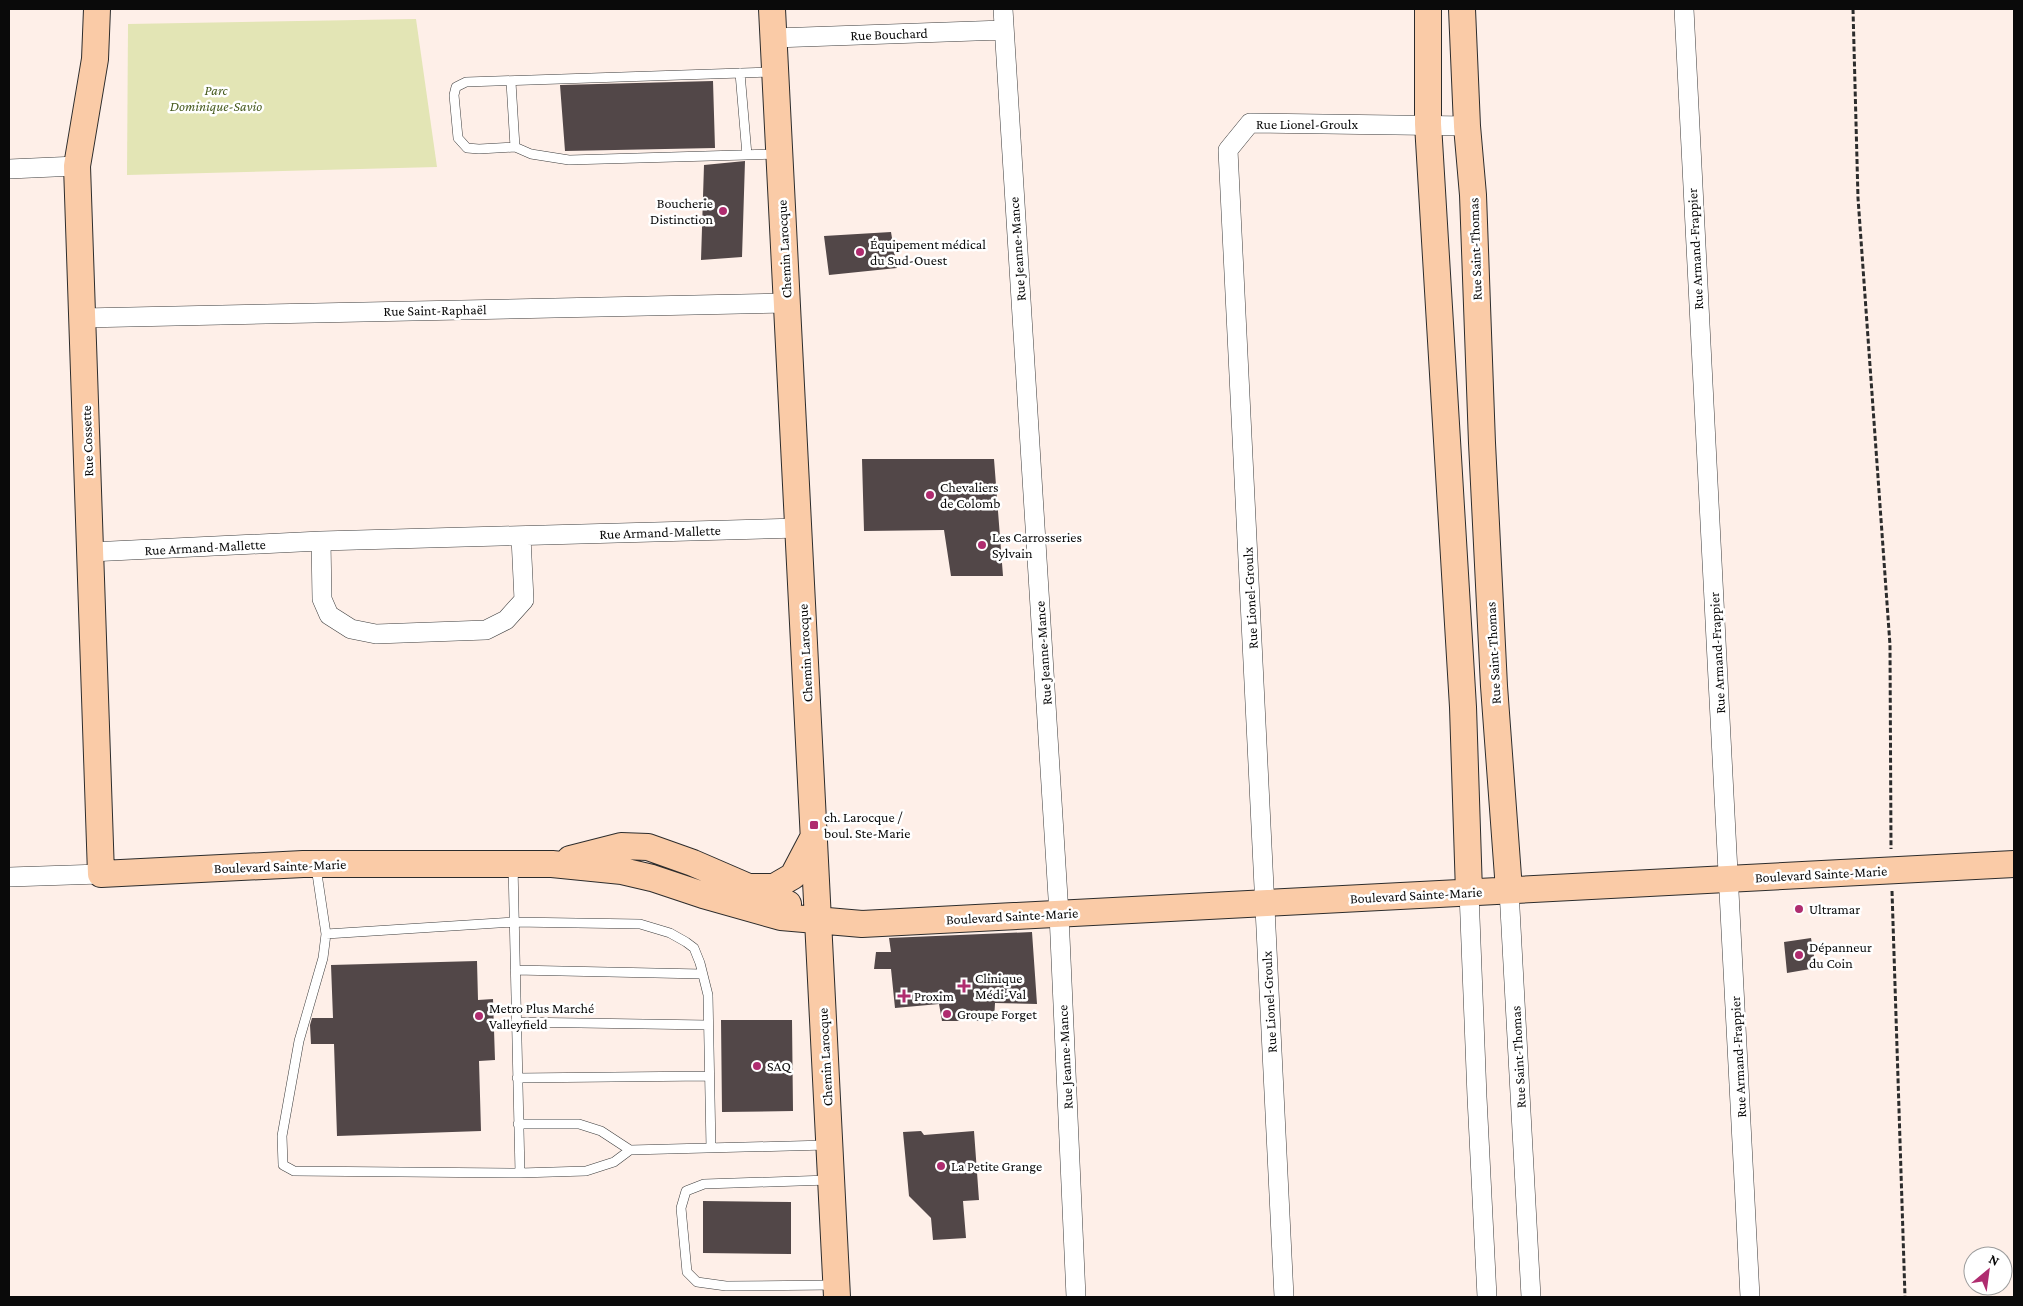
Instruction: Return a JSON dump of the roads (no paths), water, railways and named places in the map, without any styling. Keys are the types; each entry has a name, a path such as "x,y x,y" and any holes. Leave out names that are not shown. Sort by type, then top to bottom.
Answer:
{"street":[{"name":"Rue Cossette","path":"97,9 95,59 77,166 101,874"},
{"name":"Chemin Larocque","path":"772,9 837,1291"},
{"name":"Rue Jeanne-Mance","path":"1004,9 1059,914 1076,1297"},
{"path":"1428,9 1428,124 1463,708 1476,1097 1487,1297"},
{"name":"Rue Saint-Thomas","path":"1462,9 1467,126 1473,195 1482,443 1494,686 1509,890 1531,1297"},
{"name":"Rue Armand-Frappier","path":"1684,9 1704,429 1750,1297"},
{"name":"Rue Bouchard","path":"774,38 1004,30"},
{"name":"Rue Lionel-Groulx","path":"1284,1297 1228,150 1250,123 1467,126"},
{"path":"9,170 77,166"},
{"name":"Rue Saint-Raphaël","path":"82,318 787,302"},
{"name":"Rue Armand-Mallette","path":"90,552 321,541 799,528"},
{"path":"321,541 322,599 329,615 351,629 376,634 486,630 506,620 524,600 521,536"},
{"path":"746,887 774,887 793,876 814,835"},
{"name":"Boulevard Sainte-Marie","path":"552,864 621,846 648,847 693,863 791,906 818,921"},
{"name":"Boulevard Sainte-Marie","path":"9,877 316,864 513,862 552,864 622,871 652,878 703,895 781,917 862,924 2014,864"}],"lane":[{"path":"776,72 466,82 456,87 454,95 458,138 467,148 515,147 531,154 568,160 780,154"},
{"path":"740,73 747,155"},
{"path":"511,82 515,147"},
{"path":"513,862 520,1173"},
{"path":"316,864 326,934 323,958 299,1041 282,1136 283,1166 294,1171 520,1173 586,1171 614,1162 630,1150"},
{"path":"326,934 514,922 640,924 670,933 694,948 708,995 711,1148"},
{"path":"515,970 702,974"},
{"path":"516,1022 708,1025"},
{"path":"517,1078 709,1076"},
{"path":"518,1124 579,1124 601,1131 630,1150 830,1145"},
{"path":"832,1180 704,1184 686,1191 682,1208 687,1272 697,1282 726,1286 837,1291"}],"place":[{"name":"Boucherie Distinction","path":"723,211"},
{"name":"Équipement médical du Sud-Ouest","path":"860,252"},
{"name":"Chevaliers de Colomb","path":"930,495"},
{"name":"Les Carrosseries Sylvain","path":"982,545"},
{"name":"ch. Larocque / boul. Ste-Marie","path":"814,825"},
{"name":"Ultramar","path":"1799,909"},
{"name":"Dépanneur du Coin","path":"1799,955"},
{"name":"Clinique Médi-Val","path":"964,986"},
{"name":"Proxim","path":"904,996"},
{"name":"Groupe Forget","path":"947,1014"},
{"name":"Metro Plus Marché Valleyfield","path":"479,1016"},
{"name":"SAQ","path":"757,1066"},
{"name":"La Petite Grange","path":"941,1166"}],"park label":[{"name":"Parc Dominique-Savio","path":"216,98"}]}
